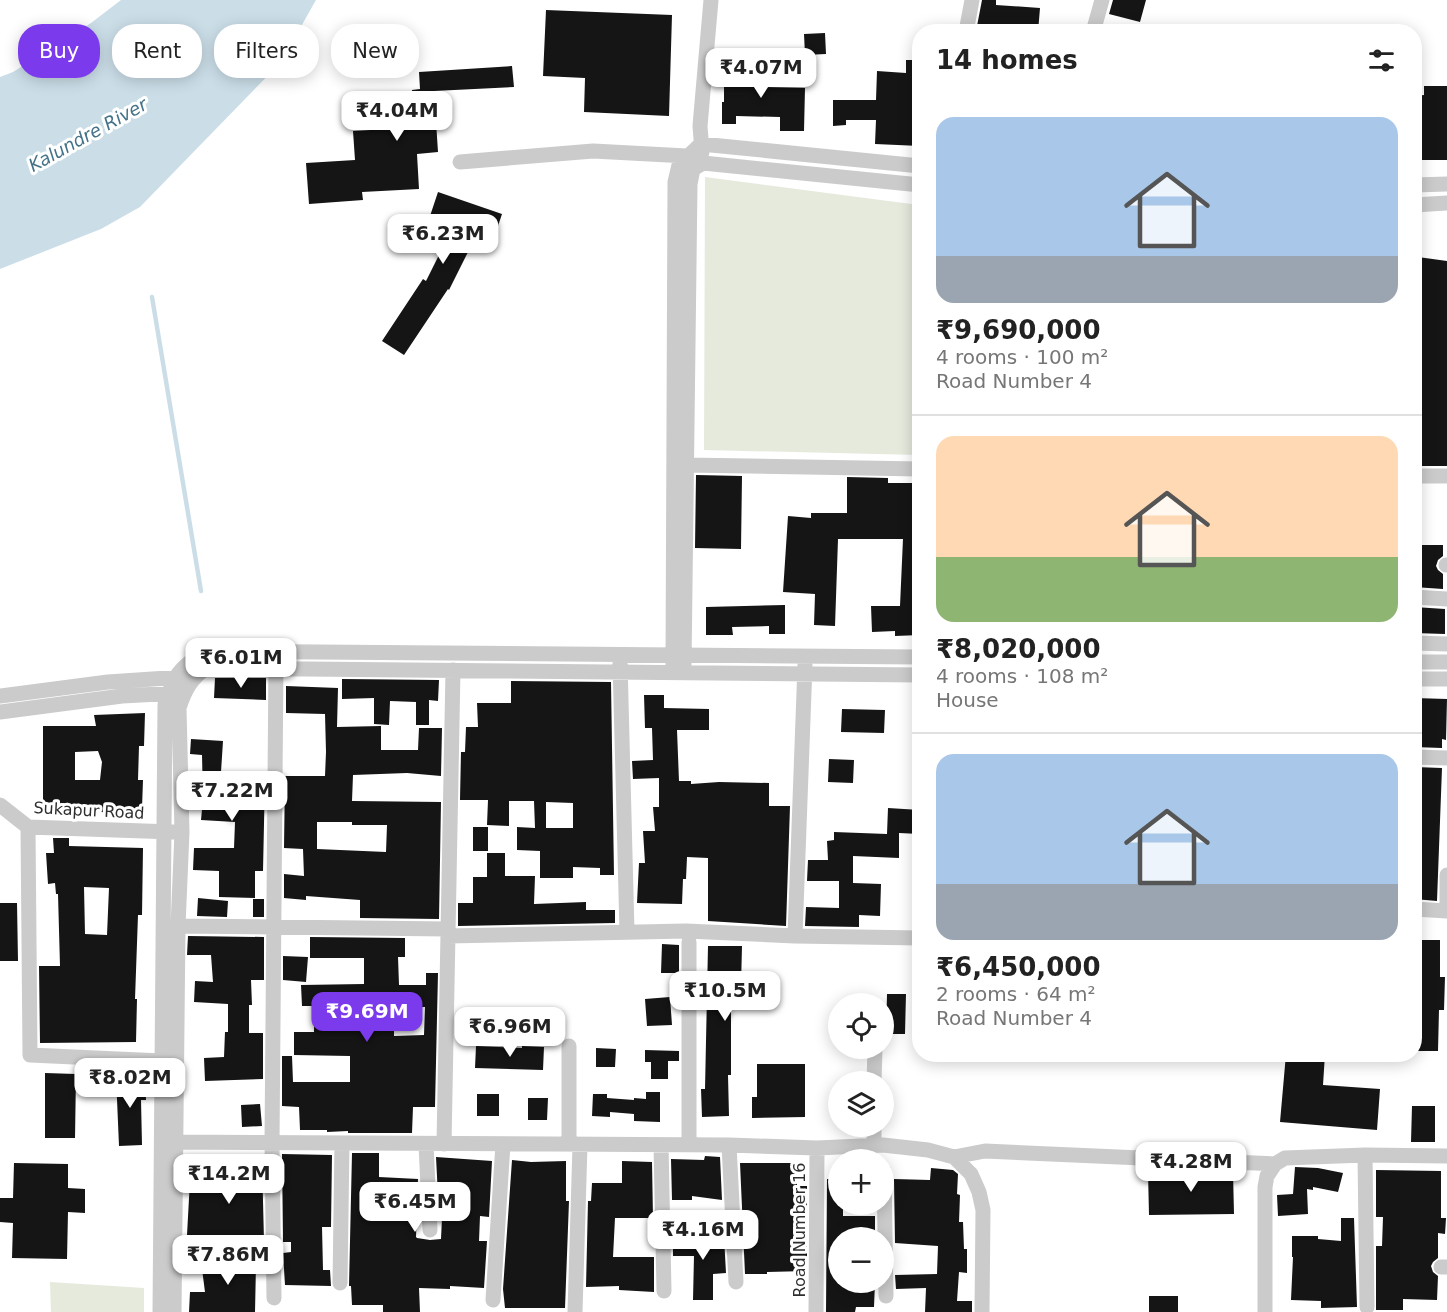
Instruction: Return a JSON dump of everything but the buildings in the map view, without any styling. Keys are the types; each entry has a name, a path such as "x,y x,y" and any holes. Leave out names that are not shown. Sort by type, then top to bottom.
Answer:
{"street":[{"path":"703,163 700,126 711,0"},
{"path":"968,24 972,0"},
{"path":"1095,24 1102,0"},
{"path":"679,671 675,182 679,165 701,144 912,165"},
{"path":"460,162 593,151 687,156"},
{"path":"822,175 824,156"},
{"path":"678,655 687,465 690,184 693,169 703,163 912,184"},
{"path":"1422,185 1447,184"},
{"path":"1422,205 1447,203"},
{"path":"687,465 912,469"},
{"path":"1422,476 1447,476"},
{"path":"1422,595 1447,592"},
{"path":"1422,595 1447,599"},
{"path":"1422,643 1447,644"},
{"path":"160,1312 167,1276 169,1142 182,832 176,677 184,665 205,651 912,657"},
{"path":"274,1298 272,1143 276,652"},
{"path":"620,655 627,932"},
{"path":"795,936 805,656"},
{"path":"1422,662 1447,662"},
{"path":"169,1142 162,1061 165,705 206,668 912,675"},
{"path":"444,1144 453,670"},
{"path":"0,696 108,682 194,677"},
{"path":"1422,679 1447,679"},
{"path":"0,712 112,697 176,693"},
{"path":"1422,757 1447,758"},
{"name":"Sukapur Road","path":"0,806 28,827 182,832"},
{"path":"28,827 30,1055 162,1061"},
{"path":"1422,909 1447,911 1447,875"},
{"path":"178,926 448,933 686,931 912,938"},
{"path":"689,942 689,1145"},
{"path":"569,1046 574,1145 574,1312"},
{"path":"169,1142 729,1145 848,1149"},
{"path":"340,1283 342,1143"},
{"path":"426,1144 430,1230"},
{"path":"493,1300 503,1144"},
{"path":"661,1145 664,1291"},
{"path":"729,1145 736,1282"},
{"name":"Road Number 16","path":"816,1312 819,1227 817,1148"},
{"path":"894,1150 928,1150 954,1157 985,1151 1275,1164"},
{"path":"1365,1155 1367,1307"},
{"path":"1265,1312 1265,1187 1267,1176 1275,1164 1285,1158 1365,1155 1447,1156"},
{"path":"954,1157 971,1174 981,1201 981,1312"},
{"path":"885,1215 886,1296"},
{"path":"167,1276 174,1312"}],"shaded area":[{"path":"705,177 912,204 912,455 704,450"},
{"path":"50,1282 144,1288 144,1312 51,1312"}],"water":[{"name":"Kalundre River","path":"121,0 316,0 302,24 214,24 214,78 265,78 140,207 101,229 0,269 0,77 18,69 18,78 100,78 100,24 89,24"}],"waterway":[{"path":"152,297 201,591"}]}
